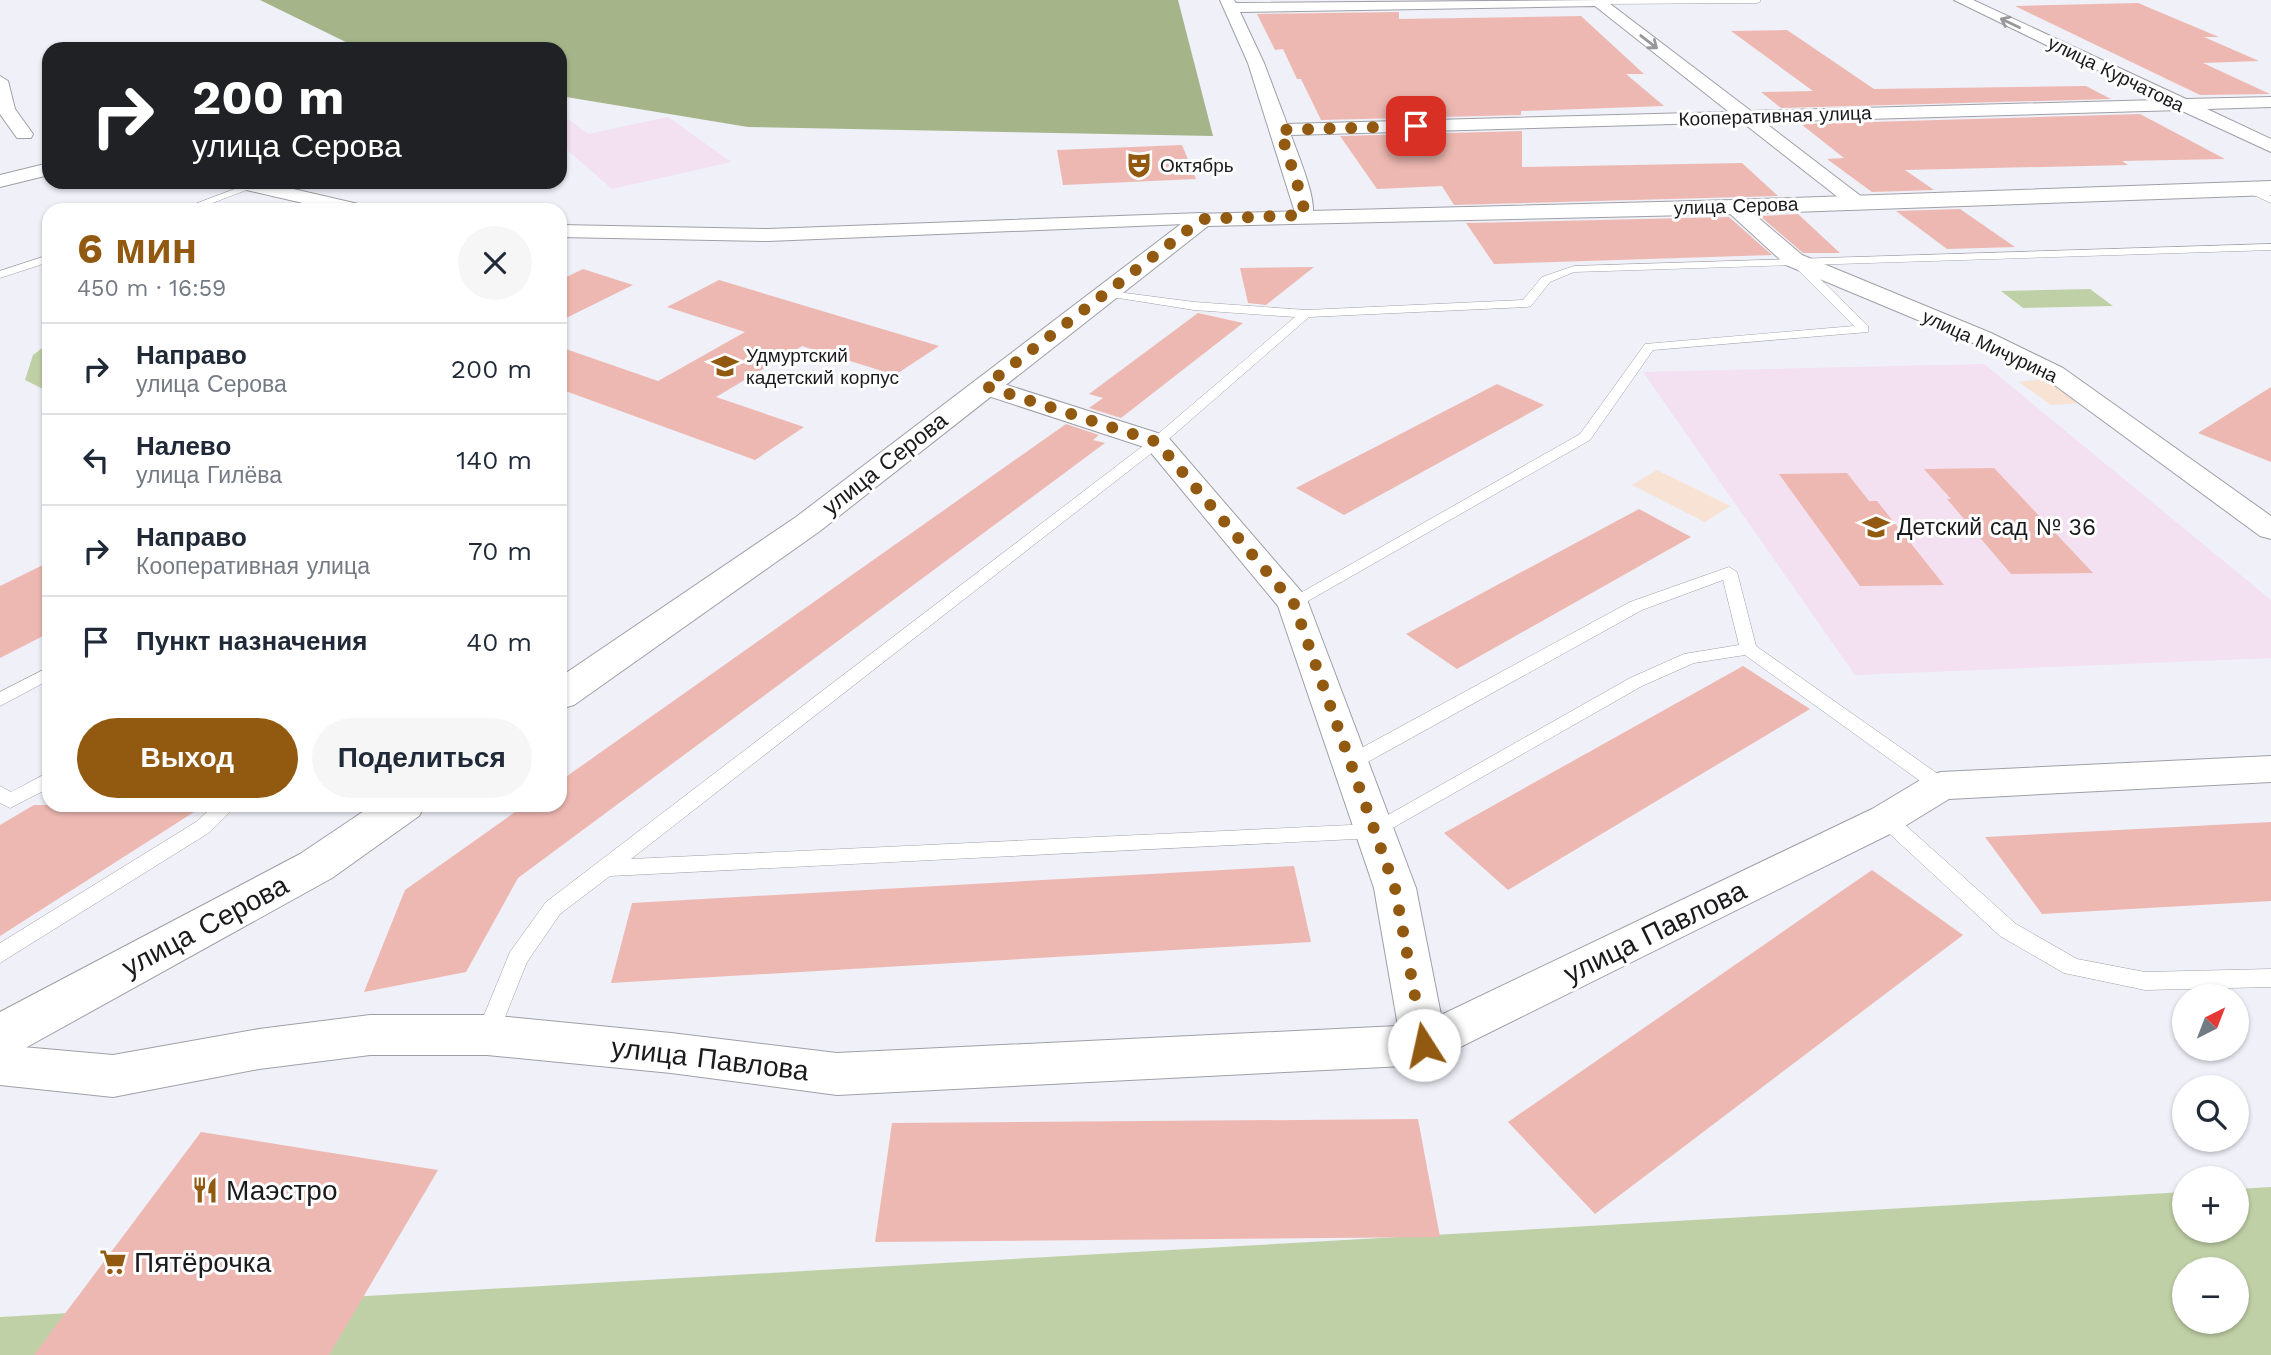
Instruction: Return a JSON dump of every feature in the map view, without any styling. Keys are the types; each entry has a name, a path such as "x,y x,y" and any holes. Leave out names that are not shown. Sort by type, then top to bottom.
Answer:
{"main road":[{"name":"улица Серова","path":"567,685 808,524 1202,219 1734,206 2260,188"},
{"name":"улица Серова","path":"0,1037 316,866 394,812"}],"street":[{"name":"улица Курчатова","path":"1961,0 2179,105 2271,146"},
{"path":"1304,215 1303,202 1256,63 1228,4 1597,1 1743,117 1855,201"},
{"path":"0,81 6,110 30,136 0,137"},
{"name":"Кооперативная улица","path":"1280,130 2271,102"},
{"path":"0,181 42,171"},
{"path":"266,189 329,203"},
{"name":"улица Мичурина","path":"1734,206 1794,260 1982,338 2054,373 2271,530"},
{"name":"улица Серова","path":"567,230 768,235 1202,219"},
{"path":"985,386 1157,442 1294,604 1395,888 1424,1045"},
{"path":"1886,819 1941,786 2271,769"},
{"name":"улица Павлова","path":"0,1065 113,1076 259,1049 370,1035 487,1035 671,1053 836,1074 1424,1045 1886,819"}],"lane":[{"path":"1597,1 1756,1"},
{"path":"2260,188 2271,200"},
{"path":"200,203 232,189"},
{"path":"1106,292 1194,306 1306,314 1527,303 1538,284 1550,274 1574,268 2271,247"},
{"path":"0,275 42,260"},
{"path":"1294,604 1585,437 1649,347 1864,329 1794,260"},
{"path":"487,1035 518,958 554,908 1157,442 1306,314"},
{"path":"1350,763 1636,607 1729,572 1748,649 1941,786"},
{"path":"604,868 1375,831 1636,682 1689,658 1748,649"},
{"path":"0,700 42,678"},
{"path":"0,793 10,801 42,783"},
{"path":"0,954 203,827 219,812"},
{"path":"1886,819 2008,930 2071,967 2145,981 2271,978"}],"shaded area":[{"path":"668,117 731,162 612,189 567,150 567,118 588,134"},
{"path":"1984,364 2271,600 2271,658 1855,675 1643,372"},
{"path":"2045,379 2078,403 2051,405 2019,382"},
{"path":"1657,470 1730,506 1705,522 1632,485"}],"green space":[{"path":"260,0 1178,0 1213,136 748,127 567,97 567,42 346,42"},
{"path":"2090,289 2113,306 2023,308 2001,291"},
{"path":"42,348 42,388 25,380 33,355"},
{"path":"2271,1187 2271,1355 0,1355 0,1317 2172,1193 2172,1243 2249,1243 2249,1188"}],"building":[{"path":"2138,3 2219,37 2204,37 2259,61 2203,63 2270,94 2200,95 2015,6"},
{"path":"1399,12 1399,19 1581,16 1644,74 1626,74 1664,106 1521,111 1521,115 1321,120 1283,49 1275,50 1257,14"},
{"path":"1787,30 1874,89 2086,86 2111,99 1781,108 1761,92 1813,91 1731,31"},
{"path":"2140,114 2225,159 2122,161 2128,165 1905,170 1934,190 1872,192 1827,159 1844,158 1801,124"},
{"path":"1522,131 1522,167 1742,163 1778,196 1454,205 1442,186 1377,189 1340,136"},
{"name":"Октябрь","path":"1182,145 1196,179 1063,185 1057,150"},
{"path":"1960,209 2015,247 1947,249 1896,211"},
{"path":"1798,214 1840,253 1803,253 1760,216"},
{"path":"1729,217 1772,255 1494,264 1466,223"},
{"path":"1314,267 1266,305 1248,303 1240,268"},
{"path":"583,269 633,285 567,318 567,277"},
{"name":"Удмуртский кадетский корпус","path":"719,280 939,346 895,375 802,346 716,397 804,427 755,460 567,392 567,349 658,381 745,332 667,307"},
{"path":"1198,313 1243,323 1121,418 1089,408 1103,398 1089,394"},
{"path":"1497,384 1544,405 1344,515 1296,488"},
{"path":"2271,387 2271,462 2198,433"},
{"path":"1066,424 1099,435 1093,440 1105,443 518,878 466,972 364,992 405,890 515,812 567,812 567,776"},
{"path":"1994,468 2093,573 2011,574 1924,469"},
{"path":"1847,473 1869,501 1877,501 1944,585 1860,586 1779,474"},
{"path":"1639,509 1691,537 1457,669 1406,634"},
{"path":"42,565 42,637 0,658 0,586"},
{"path":"1743,666 1810,709 1508,890 1444,833"},
{"path":"34,805 42,805 42,812 194,812 0,936 0,825"},
{"path":"2271,822 2271,901 2042,914 1985,837"},
{"path":"1294,866 1311,942 611,983 632,903"},
{"path":"1872,870 1963,935 1595,1214 1508,1122"},
{"path":"1418,1119 1440,1237 875,1242 892,1123"},
{"path":"201,1132 438,1170 329,1355 34,1355"}],"place":[{"name":"Октябрь","path":"1139,165"},
{"name":"Удмуртский кадетский корпус","path":"725,366"},
{"name":"Детский сад № 36","path":"1876,527"},
{"name":"Маэстро","path":"205,1190"},
{"name":"Пятёрочка","path":"113,1262"}],"route":[{"path":"1416,126 1280,130 1303,202 1304,215 1202,219 985,386 1157,442 1294,604 1395,888 1424,1045"}]}
